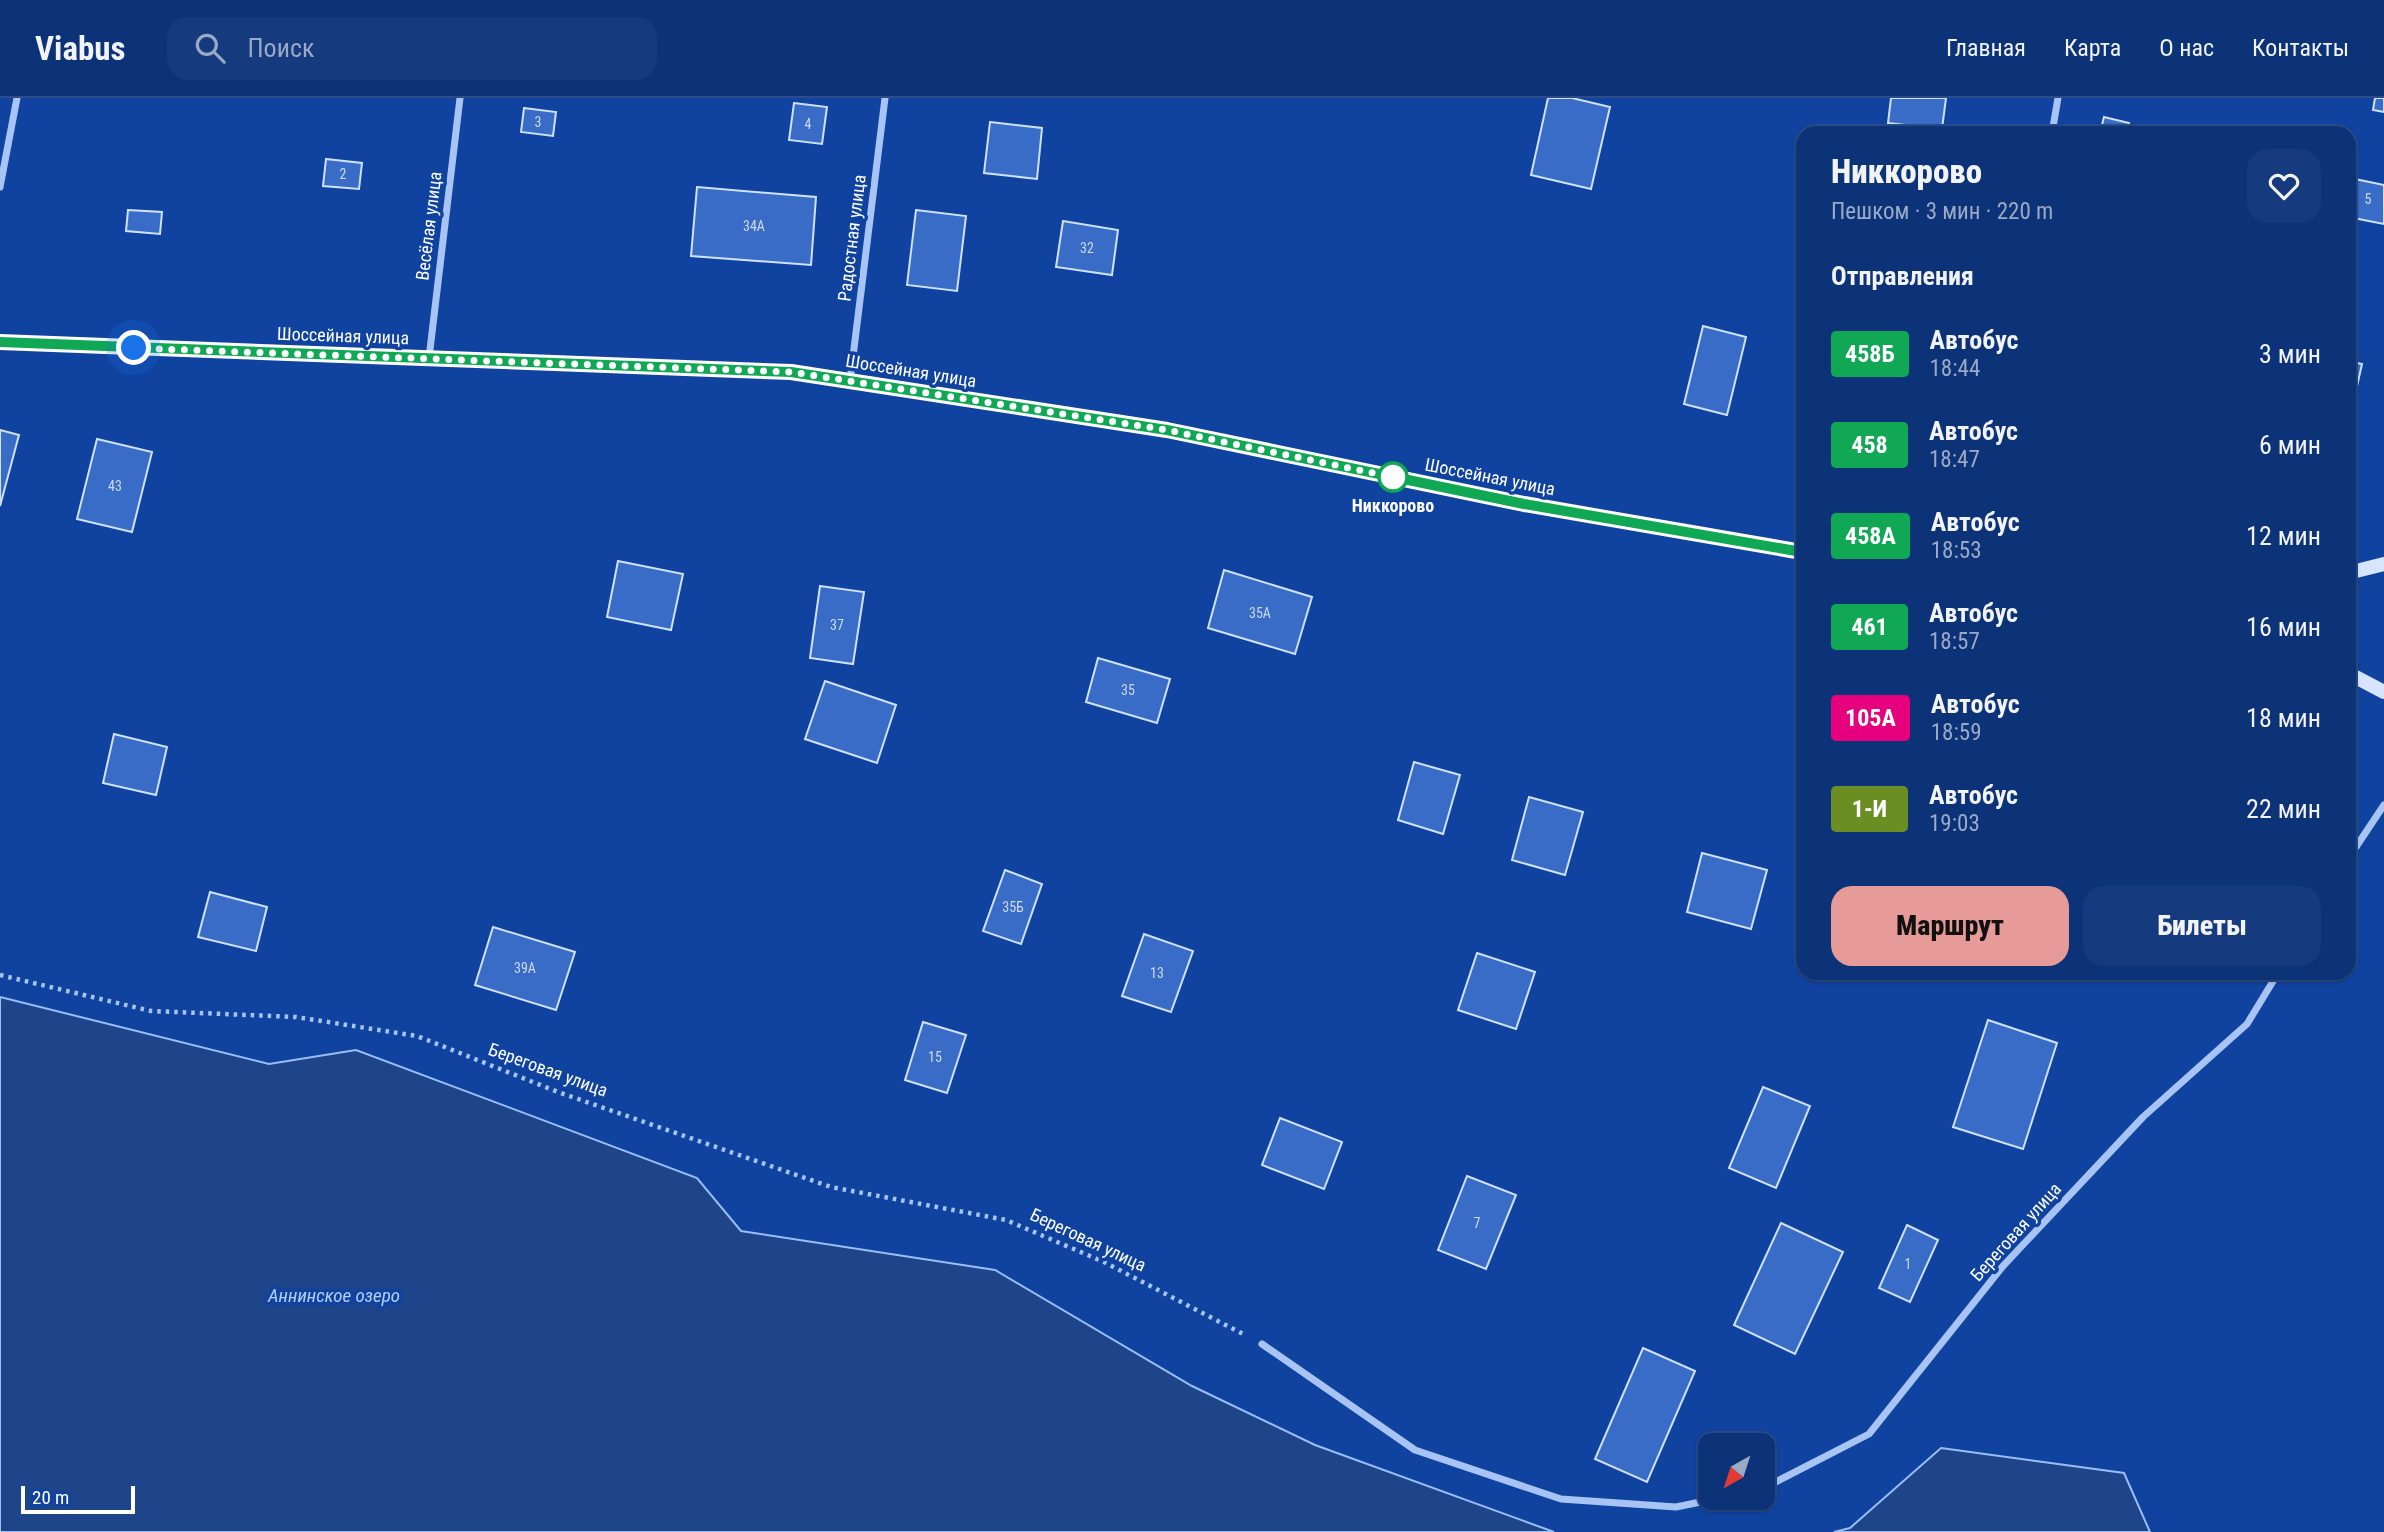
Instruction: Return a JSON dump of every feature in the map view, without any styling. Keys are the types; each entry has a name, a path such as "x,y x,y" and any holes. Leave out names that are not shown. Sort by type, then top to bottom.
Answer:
{"main road":[{"name":"Шоссейная улица","path":"0,342 791,372 1167,430 1524,504 1796,551"},
{"path":"2356,571 2384,564"},
{"path":"2356,677 2384,692"}],"street":[{"path":"0,187 17,98"},
{"name":"Весёлая улица","path":"429,359 460,98"},
{"name":"Радостная улица","path":"850,381 885,98"},
{"path":"2053,126 2058,98"},
{"path":"2356,847 2384,804"},
{"name":"Береговая улица","path":"1775,1482 1869,1434 2003,1266 2143,1117 2248,1024 2274,980"},
{"path":"1262,1344 1415,1450 1561,1499 1676,1507 1698,1502"}],"path":[{"name":"Береговая улица","path":"0,975 151,1011 296,1017 417,1036 558,1092 831,1187 1006,1220 1104,1262 1262,1344"}],"water":[{"name":"Аннинское озеро","path":"0,997 269,1064 356,1050 697,1178 741,1231 995,1270 1192,1386 1315,1445 1554,1532 0,1532"},
{"path":"1941,1448 2124,1473 2150,1532 1834,1532 1850,1528"}],"building":[{"path":"1548,98 1572,98 1610,107 1591,189 1531,175"},
{"path":"1891,98 1946,98 1942,126 1888,123"},
{"path":"2375,98 2384,98 2384,112 2373,110"},
{"path":"794,103 827,107 822,144 789,140"},
{"path":"524,108 556,112 553,136 521,132"},
{"path":"2104,117 2129,123 2128,126 2102,126"},
{"path":"990,122 1042,128 1037,179 984,173"},
{"path":"326,159 362,163 359,189 323,186"},
{"path":"2356,179 2384,185 2384,224 2356,219"},
{"path":"697,187 816,197 811,265 691,256"},
{"path":"128,210 162,212 160,234 126,231"},
{"path":"916,210 966,216 957,291 907,285"},
{"path":"1063,221 1118,230 1112,275 1056,267"},
{"path":"1703,326 1746,337 1727,415 1684,404"},
{"path":"2356,363 2362,364 2356,391"},
{"path":"0,430 19,435 0,506"},
{"path":"97,439 152,452 132,532 77,519"},
{"path":"618,561 683,574 671,630 607,617"},
{"path":"1224,570 1312,597 1295,654 1208,628"},
{"path":"820,586 864,592 853,664 810,658"},
{"path":"1098,658 1170,679 1157,723 1086,702"},
{"path":"825,681 896,705 877,763 805,739"},
{"path":"114,734 167,747 156,795 103,783"},
{"path":"1414,762 1460,775 1443,834 1398,820"},
{"path":"1529,797 1583,812 1565,875 1512,860"},
{"path":"1702,853 1767,870 1751,929 1687,912"},
{"path":"1005,870 1042,884 1021,944 983,931"},
{"path":"210,892 267,907 256,951 198,937"},
{"path":"493,927 575,952 556,1010 475,985"},
{"path":"1144,934 1193,951 1171,1012 1122,996"},
{"path":"1477,953 1535,972 1516,1029 1458,1010"},
{"path":"1988,1020 2057,1043 2023,1149 1953,1127"},
{"path":"923,1022 966,1035 947,1093 905,1080"},
{"path":"1763,1087 1810,1106 1776,1188 1729,1168"},
{"path":"1280,1118 1342,1142 1324,1189 1262,1165"},
{"path":"1467,1176 1516,1195 1486,1269 1438,1250"},
{"path":"1781,1223 1843,1252 1795,1354 1734,1325"},
{"path":"1907,1225 1938,1240 1910,1302 1879,1288"},
{"path":"1643,1348 1695,1371 1647,1482 1595,1459"}],"bus line":[{"name":"458Б","path":"0,342 791,372 1167,430 1524,504 1796,551"}],"place":[{"name":"Никкорово","path":"1393,477"}],"route":[{"path":"134,348 791,372 1167,430 1397,478 1393,477"}]}
